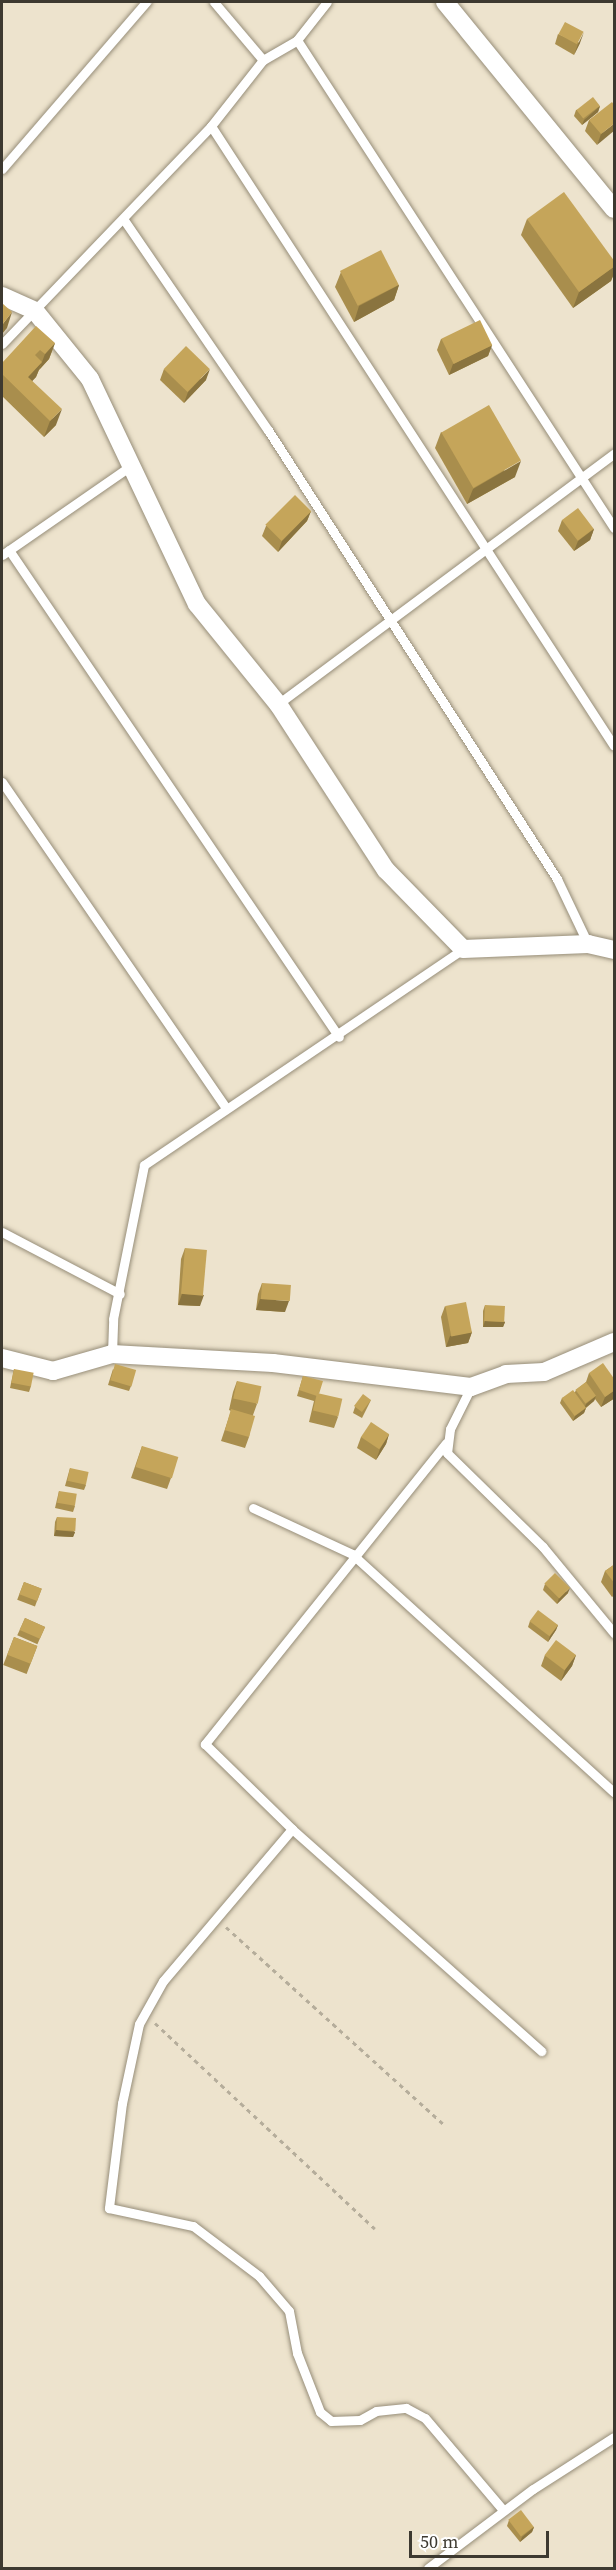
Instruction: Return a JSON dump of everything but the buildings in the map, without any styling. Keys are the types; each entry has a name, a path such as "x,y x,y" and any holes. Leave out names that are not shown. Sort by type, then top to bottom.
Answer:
{"street":[{"path":"445,2 615,209"},
{"path":"2,296 35,311 90,379 197,604 278,704 386,870 463,949 588,944 614,948"},
{"path":"2,1358 53,1371 112,1354 273,1363 471,1387 506,1374 544,1372 615,1342"}],"lane":[{"path":"2,168 146,2"},
{"path":"214,2 263,60"},
{"path":"2,344 124,220 211,126 263,60 297,40 327,2"},
{"path":"297,40 615,528"},
{"path":"211,126 615,746"},
{"path":"124,220 268,430 387,619 557,879 588,944"},
{"path":"278,704 387,619 615,454"},
{"path":"132,465 5,552 339,1036"},
{"path":"2,782 225,1106"},
{"path":"112,1354 120,1294 144,1165 225,1106 339,1036 463,949"},
{"path":"2,1232 120,1294"},
{"path":"471,1387 446,1443 352,1554 206,1744 291,1829 541,2051"},
{"path":"446,1443 447,1453 543,1547 615,1634"},
{"path":"253,1508 352,1554 615,1792"},
{"path":"291,1829 163,1981 145,2014 122,2103 109,2208 193,2226 259,2276 289,2311 297,2353 320,2412 331,2421 360,2420 376,2411 406,2408 425,2418 503,2511"},
{"path":"428,2568 503,2511 615,2437"}],"path":[{"path":"216,1918 444,2125"},
{"path":"145,2014 375,2229"}]}
